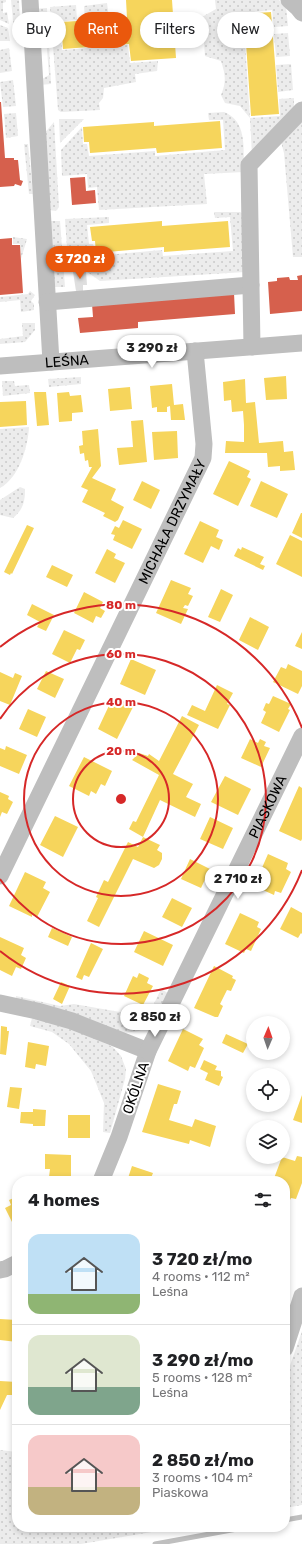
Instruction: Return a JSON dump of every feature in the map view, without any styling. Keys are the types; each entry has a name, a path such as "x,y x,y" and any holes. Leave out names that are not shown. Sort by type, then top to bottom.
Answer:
{"street":[{"path":"30,0 51,362"},
{"path":"289,0 302,13"},
{"path":"252,347 249,165 302,110"},
{"path":"48,302 250,285"},
{"name":"LEŚNA","path":"0,366 302,343"},
{"name":"MICHAŁA DRZYMAŁY","path":"0,876 203,458 204,444 196,351"},
{"name":"PIASKOWA","path":"148,1051 302,736"},
{"name":"OKÓLNA","path":"0,1003 37,1011 72,1021 148,1051 103,1176"},
{"path":"290,1333 302,1296"}],"shaded area":[{"path":"0,0 6,0 6,2 3,3 3,13 7,12 9,24 0,20"},
{"path":"11,0 19,0 20,12 12,12"},
{"path":"215,0 279,0 286,7 288,26 274,27 274,12 272,12 272,10 253,12 217,12 217,48 245,48 250,118 240,106 225,103 221,95 225,78 221,61 205,56 204,48 209,48 209,13 216,9"},
{"path":"107,3 108,12 84,12 84,6"},
{"path":"76,5 76,12 74,12 74,20 66,21 66,12 50,12 50,7"},
{"path":"47,8 47,12 35,12 35,9"},
{"path":"0,25 8,28 10,41 0,41"},
{"path":"288,33 290,56 276,57 274,34"},
{"path":"9,48 12,71 0,73 0,50"},
{"path":"47,48 49,48 51,84 39,85 39,81 49,75"},
{"path":"53,48 62,48 62,50 88,48 128,48 130,63 158,61 157,71 135,74 136,82 104,88 103,98 99,103 100,110 61,112 58,110"},
{"path":"291,64 293,90 278,92 276,65"},
{"path":"13,80 16,106 3,107 0,82"},
{"path":"294,98 294,108 252,156 250,118 280,116 279,99"},
{"path":"224,112 237,122 241,129 244,146 244,172 204,174 207,204 99,210 97,187 88,188 87,174 62,176 61,150 82,127 83,144 87,144 89,156 155,151 155,156 225,150 223,120 209,120 208,113"},
{"path":"16,113 18,136 6,138 4,114"},
{"path":"302,113 302,257 293,257 284,153 280,138"},
{"path":"59,119 84,119 60,143"},
{"path":"54,122 59,207 56,211 49,210 43,135"},
{"path":"24,144 28,144 33,194 29,194"},
{"path":"214,212 240,212 245,215 245,272 100,281 68,261 65,219 109,217 109,223 87,225 89,244 93,244 95,256 162,250 163,256 233,251 230,217 215,218"},
{"path":"49,221 60,221 65,287 53,287"},
{"path":"13,237 27,239 21,259 20,244 13,244"},
{"path":"30,291 35,295 31,301 34,304 34,310 21,312 20,300 0,302 0,297 28,294"},
{"path":"22,323 35,323 35,330 25,342 0,344 0,339 23,336"},
{"path":"81,377 81,384 49,387 48,379"},
{"path":"2,381 14,381 15,386 29,385 30,393 3,396"},
{"path":"29,427 27,444 17,470 7,483 0,488 0,429"},
{"path":"20,487 25,489 25,494 23,505 19,512 13,518 0,515 0,500"},
{"path":"161,989 168,993 151,1023 139,1031 124,1033 16,1000 16,996 60,1006 74,1004 143,1016 150,1012"},
{"path":"32,1018 85,1034 113,1047 121,1056 126,1069 125,1079 110,1133 103,1132 104,1103 91,1071 69,1044 52,1032 30,1026"},
{"path":"302,1331 302,1505 290,1507 290,1366"},
{"path":"0,1450 12,1451 12,1532 152,1532 81,1544 0,1544"}],"building: Homes":[{"path":"126,0 172,0 173,12 140,12 140,48 175,48 176,58 131,61 129,48 132,48 132,12 127,12"},
{"path":"74,21 74,48 76,48 63,49 66,48 66,22"},
{"path":"246,48 274,48 279,114 251,116"},
{"path":"220,121 222,148 157,153 156,148 90,153 89,142 84,142 83,127 154,122 154,126"},
{"path":"162,221 162,226 228,221 230,247 164,252 164,247 96,253 95,241 92,241 90,227"},
{"path":"286,376 287,399 266,400 264,378"},
{"path":"245,379 246,403 255,402 259,443 283,441 284,452 293,451 295,470 280,471 280,466 268,467 267,453 225,453 226,441 244,442 244,425 243,411 232,412 231,400 224,401 223,382"},
{"path":"172,384 174,405 183,404 185,420 171,420 170,406 167,407 167,412 157,412 157,407 152,408 150,386"},
{"path":"130,387 132,409 110,411 108,389"},
{"path":"34,392 46,392 49,425 37,426"},
{"path":"69,392 70,396 81,395 83,412 72,413 72,421 59,422 57,393"},
{"path":"26,401 27,425 0,427 0,402"},
{"path":"143,420 147,462 119,465 117,448 133,447 131,421"},
{"path":"98,429 101,466 92,478 116,489 111,500 124,507 118,520 115,522 103,516 105,513 82,502 88,490 81,487 92,467 89,467 88,460 85,461 84,453 80,454 79,446 83,445 82,431"},
{"path":"177,431 178,458 154,460 152,432"},
{"path":"229,461 250,471 247,477 251,479 238,506 213,494"},
{"path":"142,481 160,490 151,509 133,500"},
{"path":"261,481 288,494 277,518 250,506"},
{"path":"302,513 302,538 292,533"},
{"path":"123,520 142,529 132,549 113,540 115,535 111,534 115,526 119,528"},
{"path":"200,521 219,530 216,537 223,540 219,550 211,546 203,563 184,554"},
{"path":"27,525 34,528 12,574 11,573 10,575 4,572"},
{"path":"290,535 302,541 302,577 276,564"},
{"path":"242,547 264,557 260,564 265,566 263,570 234,556 238,548 241,550"},
{"path":"107,549 116,554 114,558 125,563 115,583 95,573"},
{"path":"52,565 73,575 67,587 46,577"},
{"path":"171,580 191,588 188,594 193,596 188,606 185,605 183,608 188,609 181,624 156,613"},
{"path":"221,589 233,595 220,622 208,617"},
{"path":"84,592 103,602 100,608 105,611 101,618 96,616 93,623 74,613"},
{"path":"32,604 54,615 46,631 37,627 40,622 27,615"},
{"path":"250,617 269,627 258,650 239,640"},
{"path":"64,630 85,640 80,650 77,649 70,663 52,654"},
{"path":"302,632 302,649 295,646"},
{"path":"131,659 156,670 145,695 120,684"},
{"path":"288,664 302,671 302,686 298,694 273,682 281,667 286,669"},
{"path":"46,671 64,679 55,698 37,689"},
{"path":"0,672 13,678 15,673 22,676 10,705 0,701"},
{"path":"217,685 233,693 227,704 230,705 218,729 187,715 192,705 205,711"},
{"path":"273,696 291,704 288,709 290,710 279,732 261,723 266,712 263,710 266,703 269,704"},
{"path":"113,697 133,707 117,739 98,729"},
{"path":"28,709 46,717 37,737 19,729"},
{"path":"182,716 199,725 173,774 193,784 186,797 201,804 195,817 160,800 143,837 129,829 133,821 136,822 159,775 132,760 139,753 148,756 149,754 159,761"},
{"path":"250,739 258,743 260,739 266,742 264,746 270,748 261,767 241,758"},
{"path":"6,746 27,755 19,774 0,766 0,748 5,750"},
{"path":"84,757 112,771 105,786 101,784 96,794 91,791 89,796 69,786"},
{"path":"225,776 251,789 238,815 211,802"},
{"path":"299,786 302,788 301,841 279,831"},
{"path":"0,792 9,796 8,799 13,802 7,814 2,812 0,817"},
{"path":"55,816 78,827 63,857 40,845"},
{"path":"210,817 233,828 223,849 200,839"},
{"path":"143,837 160,845 157,850 162,853 162,859 159,865 154,868 133,859 99,927 87,921 98,898 96,897 104,880 108,882 128,842 138,847"},
{"path":"268,854 288,863 286,869 291,872 281,893 275,891 274,895 254,886"},
{"path":"190,859 210,869 201,888 181,879"},
{"path":"25,872 46,882 43,888 50,892 37,917 32,915 32,917 9,906"},
{"path":"172,898 192,908 182,927 162,917"},
{"path":"291,907 302,913 302,934 301,933 298,938 280,929"},
{"path":"240,913 259,922 257,927 261,929 251,951 246,949 244,953 225,944"},
{"path":"52,928 72,937 68,946 48,937"},
{"path":"144,931 173,945 163,966 134,952"},
{"path":"0,937 24,948 21,955 26,958 21,969 16,967 12,976 0,970"},
{"path":"91,943 103,949 89,977 84,975 82,980 76,977"},
{"path":"214,966 233,976 232,978 236,980 231,991 227,990 220,1004 223,1006 218,1017 194,1008"},
{"path":"139,973 149,978 147,983 153,986 143,1005 124,996 133,976 137,978"},
{"path":"61,982 70,986 62,1004 53,999"},
{"path":"1,1026 7,1027 7,1031 9,1031 6,1055 0,1054"},
{"path":"183,1029 203,1039 199,1045 204,1048 195,1068 190,1066 188,1071 168,1061"},
{"path":"226,1034 246,1043 246,1048 243,1053 222,1043"},
{"path":"28,1042 49,1046 46,1066 36,1064 35,1069 25,1067"},
{"path":"204,1060 217,1066 215,1070 221,1071 221,1076 223,1077 219,1086 205,1080 208,1073 200,1069"},
{"path":"158,1084 181,1091 177,1104 174,1104 169,1120 192,1127 195,1119 216,1126 210,1147 190,1140 189,1144 142,1132"},
{"path":"10,1087 22,1088 19,1109 7,1107"},
{"path":"302,1095 302,1123 293,1120"},
{"path":"33,1109 46,1110 45,1126 33,1126 33,1124 20,1123 21,1112 33,1112"},
{"path":"68,1115 90,1115 90,1138 68,1138"},
{"path":"45,1154 71,1155 71,1176 49,1176 50,1169 45,1169"},
{"path":"297,1156 302,1157 302,1183 296,1199 291,1198 290,1200 290,1176 275,1176 279,1164 290,1164 290,1159 295,1161"},
{"path":"132,1166 153,1173 152,1176 129,1176"},
{"path":"12,1199 12,1222 5,1208 11,1205 9,1200"},
{"path":"0,1319 12,1320 12,1341 0,1340"},
{"path":"0,1381 12,1382 12,1395 7,1395 0,1410"}],"building: Shops":[{"path":"0,102 5,158 14,158 14,160 18,160 20,180 23,181 21,186 15,184 14,186 0,187"},
{"path":"85,177 86,191 95,190 96,203 72,205 70,178"},
{"path":"12,238 12,245 20,245 23,293 0,295 0,239"},
{"path":"302,275 302,311 270,314 268,282 277,281 277,278 289,277 290,280 298,280 297,276"},
{"path":"234,293 235,314 138,322 138,328 80,333 78,318 93,317 92,304"}],"building: Other":[{"path":"86,271 87,285 83,285 83,291 76,291 73,272"}],"waterway":[{"path":"290,1519 302,1517"},
{"path":"155,1544 221,1532"}]}
